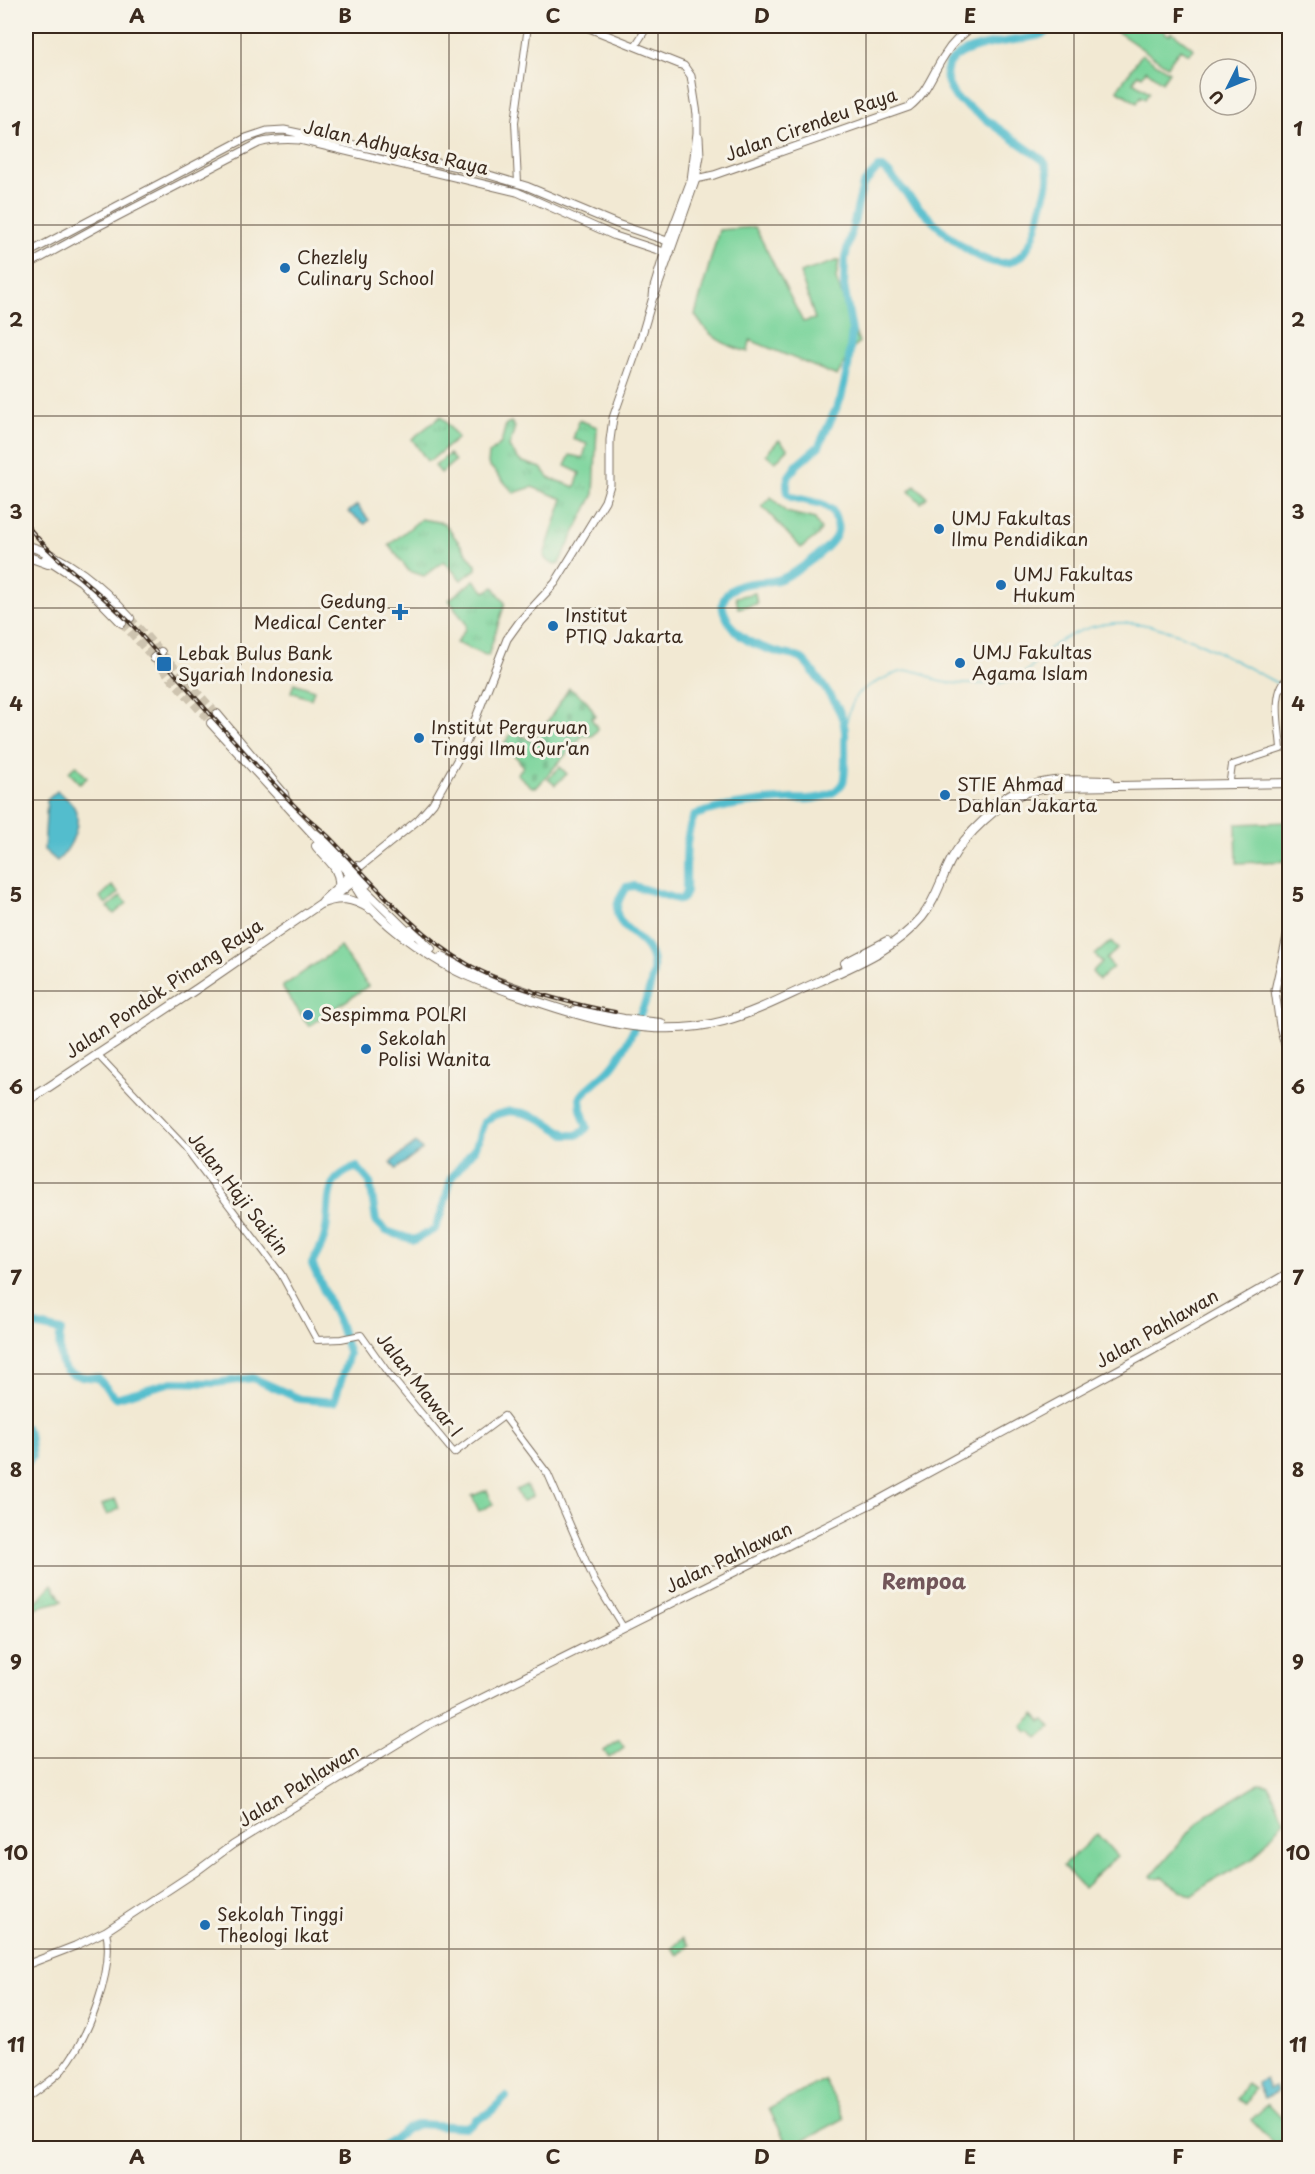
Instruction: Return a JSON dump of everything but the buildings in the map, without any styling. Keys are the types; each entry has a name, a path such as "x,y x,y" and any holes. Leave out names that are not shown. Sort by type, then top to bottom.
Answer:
{"highway":[{"path":"26,546 54,561 81,581 105,604"},
{"path":"26,546 70,564 94,584 126,621 61,570 26,556"},
{"path":"81,581 94,584"},
{"path":"217,714 284,794 286,805"},
{"path":"211,723 295,816 317,848 338,871 339,886"},
{"path":"646,1025 685,1023 734,1012 879,946 908,924 923,908 950,853 964,834 1004,798 1028,786 1046,781 1230,780 1290,777"},
{"path":"332,899 345,898 357,902 380,916 449,968 470,978 587,1018 687,1028 731,1019 881,952 924,914 952,858 968,838 1005,804 1025,793 1059,787 1290,783"},
{"path":"295,816 330,844 405,930 431,949 463,968 566,1007 623,1022"},
{"name":"Jalan Pondok Pinang Raya","path":"26,1102 320,904 354,871"},
{"name":"Jalan Pondok Pinang Raya","path":"320,904 332,899 354,871"},
{"path":"365,886 360,882 357,889 380,916"}],"main road":[{"path":"354,871 418,820 433,803 464,748 507,639 555,583 605,501 609,485 611,423 653,297 664,252 694,180 697,133 694,90 687,70 680,63 584,26"},
{"name":"Jalan Cirendeu Raya","path":"694,180 909,107 924,93 950,46 975,26"},
{"name":"Jalan Adhyaksa Raya","path":"26,254 257,133 284,130 401,154 518,183 617,224 668,241"},
{"name":"Jalan Adhyaksa Raya","path":"26,266 99,225 260,143 273,139 300,140 517,192 615,236 664,252"},
{"path":"185,169 190,179"},
{"path":"664,252 663,246 668,241"},
{"path":"354,871 378,853"},
{"path":"1290,923 1275,990 1280,1026 1290,1063"},
{"name":"Jalan Pahlawan","path":"26,1965 106,1931 187,1878 232,1845 428,1725 873,1503 1143,1356 1290,1272"}],"street":[{"name":"Jalan Adhyaksa Raya","path":"518,183 514,122 528,26"},
{"path":"636,46 648,26"},
{"path":"1230,780 1232,765 1281,749 1278,700 1281,685 1290,676"},
{"name":"Jalan Haji Saikin","path":"97,1054 185,1147 280,1274 314,1337 320,1341 361,1335"},
{"name":"Jalan Mawar I","path":"361,1335 388,1373 454,1453 504,1416 548,1474 594,1580 623,1628"},
{"path":"26,2099 62,2069 88,2027 100,1994 108,1951 106,1931"}],"green space":[{"path":"1109,26 1161,26 1166,28 1164,32 1169,35 1172,32 1194,49 1189,54 1180,49 1167,66"},
{"path":"1142,54 1169,72 1162,82 1146,70 1142,76 1138,74 1133,82 1149,92 1145,99 1141,96 1137,103 1117,90"},
{"path":"755,227 803,322 815,319 800,273 839,260 836,279 859,342 849,354 837,376 750,340 748,352 731,346 711,335 695,315 719,230"},
{"path":"441,416 458,438 427,461 412,439"},
{"path":"579,420 597,427 594,494 557,564 548,561 544,555 563,499 532,487 514,493 488,464 489,454 501,443 506,424 511,422 515,427 509,447 520,461 541,468 549,478 575,487 580,473 565,466 570,455 583,458 587,444 573,439"},
{"path":"779,440 788,449 775,462 766,454"},
{"path":"449,454 455,461 441,473 435,466"},
{"path":"915,485 927,497 921,503 909,491"},
{"path":"771,497 786,512 815,519 821,530 818,535 801,548 762,506"},
{"path":"421,519 444,523 476,565 476,569 461,580 444,561 424,576 409,571 389,545"},
{"path":"474,580 485,592 494,587 505,603 488,656 456,643 465,630 466,624 449,600"},
{"path":"755,593 757,604 738,608 736,597"},
{"path":"294,683 314,690 311,699 291,692"},
{"path":"569,688 586,700 596,716 591,718 598,729 592,736 582,736 537,787 532,787 517,774 523,767 503,745 514,730 534,743"},
{"path":"76,765 87,778 80,784 69,772"},
{"path":"560,767 567,774 555,785 548,779"},
{"path":"1289,822 1289,861 1237,863 1236,824"},
{"path":"112,886 119,893 106,904 100,897"},
{"path":"121,896 127,903 114,914 108,907"},
{"path":"1111,941 1118,949 1106,959 1113,967 1099,980 1092,972 1102,962 1095,955"},
{"path":"340,947 368,986 309,1026 282,987"},
{"path":"526,1485 533,1496 522,1502 516,1490"},
{"path":"487,1490 493,1504 479,1511 472,1496"},
{"path":"115,1499 119,1509 107,1515 102,1505"},
{"path":"52,1584 62,1601 30,1609"},
{"path":"1035,1714 1041,1722 1044,1720 1051,1727 1038,1739 1022,1726"},
{"path":"619,1740 624,1747 609,1758 604,1751"},
{"path":"1258,1784 1269,1785 1284,1820 1254,1858 1209,1883 1191,1896 1162,1877 1153,1878 1151,1876 1187,1834 1208,1814"},
{"path":"1097,1834 1117,1856 1083,1888 1063,1866"},
{"path":"683,1938 689,1945 678,1955 672,1948"},
{"path":"824,2080 845,2118 789,2148 769,2109"},
{"path":"1246,2084 1255,2089 1246,2104 1237,2099"},
{"path":"1268,2104 1289,2126 1289,2133 1276,2146 1251,2120"}],"water":[{"path":"357,505 369,520 365,524 348,512"},
{"path":"57,791 71,802 76,811 77,826 67,849 57,861 44,850 47,800"},
{"path":"416,1143 422,1150 396,1169 391,1162"},
{"path":"1265,2079 1269,2089 1275,2087 1277,2092 1264,2098 1257,2083"}],"waterway":[{"path":"26,1323 61,1331 59,1343 61,1360 66,1370 71,1374 98,1378 115,1398 172,1382 215,1383 253,1378 300,1399 334,1402 349,1354 340,1326 312,1264 323,1241 327,1226 329,1195 336,1179 357,1167 370,1182 376,1221 386,1231 414,1240 435,1229 451,1178 476,1147 484,1122 492,1116 510,1111 524,1113 541,1119 567,1135 576,1135 587,1127 580,1097 617,1060 639,1018 653,974 653,963 649,951 620,921 617,913 618,901 626,887 634,886 680,900 686,892 687,842 695,815 744,804 821,797 835,791 843,782 845,774 844,723 829,694 802,659 763,648 741,636 730,624 723,606 724,599 734,588 748,583 784,578 802,567 821,553 837,532 832,510 822,504 791,497 787,493 787,482 797,465 819,446 841,398 848,367 852,331 844,286 845,258 863,185 878,168 883,168 931,220 960,245 976,255 1005,263 1023,254 1035,231 1047,186 1046,166 1043,160 956,98 947,80 948,66 957,56 971,49 1037,36 1053,26"},
{"path":"845,726 858,694 892,675 904,671 916,671 934,680 964,684 1011,681 1024,673 1061,640 1094,626 1106,624 1130,623 1168,630 1207,646 1281,685"},
{"path":"26,1428 29,1433 32,1457 26,1466"},
{"path":"383,2148 406,2129 418,2124 465,2127 488,2114 506,2097"}],"tunnel":[{"path":"130,618 217,714"},
{"path":"122,623 211,723"}],"railway":[{"path":"26,524 51,552 134,627 272,782 329,837 394,906 430,938 486,974 559,1000 615,1012"}],"place":[{"name":"Chezlely Culinary School","path":"285,268"},
{"name":"UMJ Fakultas Ilmu Pendidikan","path":"939,529"},
{"name":"UMJ Fakultas Hukum","path":"1001,585"},
{"name":"Gedung Medical Center","path":"400,612"},
{"name":"Institut PTIQ Jakarta","path":"553,626"},
{"name":"UMJ Fakultas Agama Islam","path":"960,663"},
{"name":"Lebak Bulus Bank Syariah Indonesia","path":"164,664"},
{"name":"Institut Perguruan Tinggi Ilmu Qur'an","path":"419,738"},
{"name":"STIE Ahmad Dahlan Jakarta","path":"945,795"},
{"name":"Sespimma POLRI","path":"308,1015"},
{"name":"Sekolah Polisi Wanita","path":"366,1049"},
{"name":"Sekolah Tinggi Theologi Ikat","path":"205,1925"}],"district":[{"name":"Rempoa","path":"924,1582"}]}
